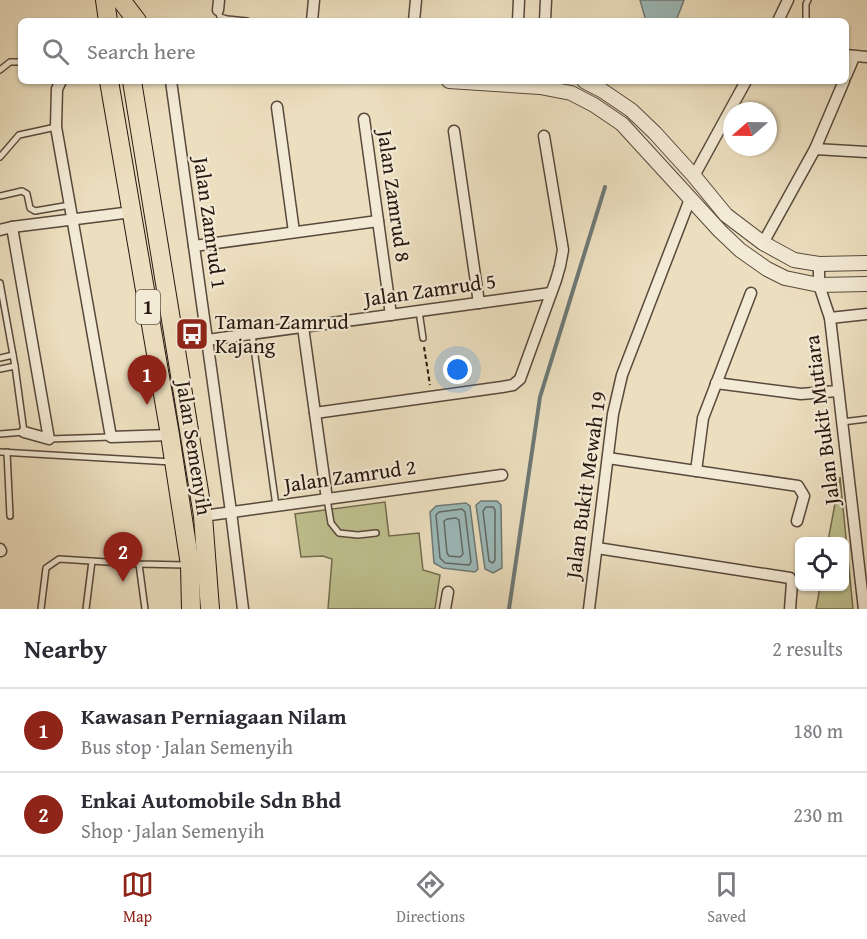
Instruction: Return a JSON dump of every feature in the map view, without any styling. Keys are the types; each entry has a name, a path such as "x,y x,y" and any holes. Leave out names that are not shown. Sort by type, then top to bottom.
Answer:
{"main road":[{"path":"97,0 100,18"},
{"path":"105,0 108,18"},
{"path":"120,0 123,18"},
{"path":"120,0 135,18"},
{"name":"Jalan Semenyih","path":"110,84 170,435 190,565 191,609"},
{"path":"118,84 129,147 126,178"},
{"name":"Jalan Semenyih","path":"133,84 204,516 210,609"},
{"path":"140,126 146,84"}],"street":[{"path":"312,18 314,0"},
{"path":"414,18 416,0"},
{"path":"518,18 519,0"},
{"path":"545,18 546,0"},
{"path":"779,18 788,0"},
{"path":"850,56 867,57"},
{"path":"60,84 57,88 56,127 111,437 170,435"},
{"name":"Jalan Zamrud 1","path":"171,84 243,609"},
{"path":"540,84 571,93 622,124 720,231 740,250 767,269 785,278 819,285 867,284"},
{"path":"590,84 631,110 694,176 726,215 763,243 794,260 819,264 867,263"},
{"path":"694,176 745,84"},
{"path":"763,243 815,149 843,84"},
{"path":"277,107 294,232"},
{"name":"Jalan Zamrud 8","path":"364,119 392,315"},
{"path":"454,130 479,303"},
{"path":"315,413 513,385 520,380 560,266 563,250 544,136"},
{"path":"815,149 867,152"},
{"name":"Jalan Bukit Mewah 19","path":"589,609 613,414 622,375 690,199"},
{"path":"0,230 132,212"},
{"path":"194,246 378,221"},
{"path":"12,227 50,439 24,432"},
{"name":"Jalan Bukit Mutiara","path":"819,264 819,285 830,318 841,422 862,553 864,609"},
{"name":"Jalan Zamrud 5","path":"207,340 551,293"},
{"path":"696,471 703,418 751,293"},
{"path":"830,318 867,314"},
{"path":"303,327 327,499"},
{"path":"716,383 801,394 837,391"},
{"path":"608,458 798,486 804,496 797,521"},
{"name":"Jalan Zamrud 2","path":"204,516 502,475"},
{"path":"597,548 790,578 792,583 790,609"},
{"path":"445,609 448,592"}],"lane":[{"path":"806,18 808,0"},
{"path":"218,5 220,17 224,18"},
{"path":"0,70 10,62 18,62"},
{"path":"0,157 20,135 56,127"},
{"path":"0,196 22,191 27,194 30,208 35,211 70,205"},
{"path":"0,283 24,432 0,434"},
{"path":"419,311 423,338"},
{"path":"252,334 276,506"},
{"path":"0,358 13,355"},
{"path":"0,369 15,366"},
{"path":"841,422 867,419"},
{"path":"50,439 111,437"},
{"path":"0,452 174,462"},
{"path":"7,452 10,516"},
{"path":"327,499 331,523 339,533 358,535 376,533"},
{"path":"41,609 46,568 59,560 190,565"},
{"path":"86,609 92,561"},
{"path":"139,564 145,609"}],"path":[{"path":"423,338 431,397"}],"green space":[{"path":"840,477 846,537 829,537"},
{"path":"385,502 389,536 419,533 423,570 440,575 435,609 328,609 332,559 323,556 301,557 295,514"},
{"path":"849,568 853,609 816,609 819,591 849,591"}],"water":[{"path":"640,0 684,0 677,18 645,18"},
{"path":"481,501 497,501 501,505 502,568 493,573 485,569 476,505"},
{"path":"466,503 470,506 478,569 475,572 443,568 434,563 430,512 436,506"}],"waterway":[{"path":"509,609 540,397 605,187"}],"place":[{"name":"Taman Zamrud Kajang","path":"192,334"},
{"name":"Kawasan Perniagaan Nilam","path":"147,405"},
{"name":"Enkai Automobile Sdn Bhd","path":"123,582"}]}
